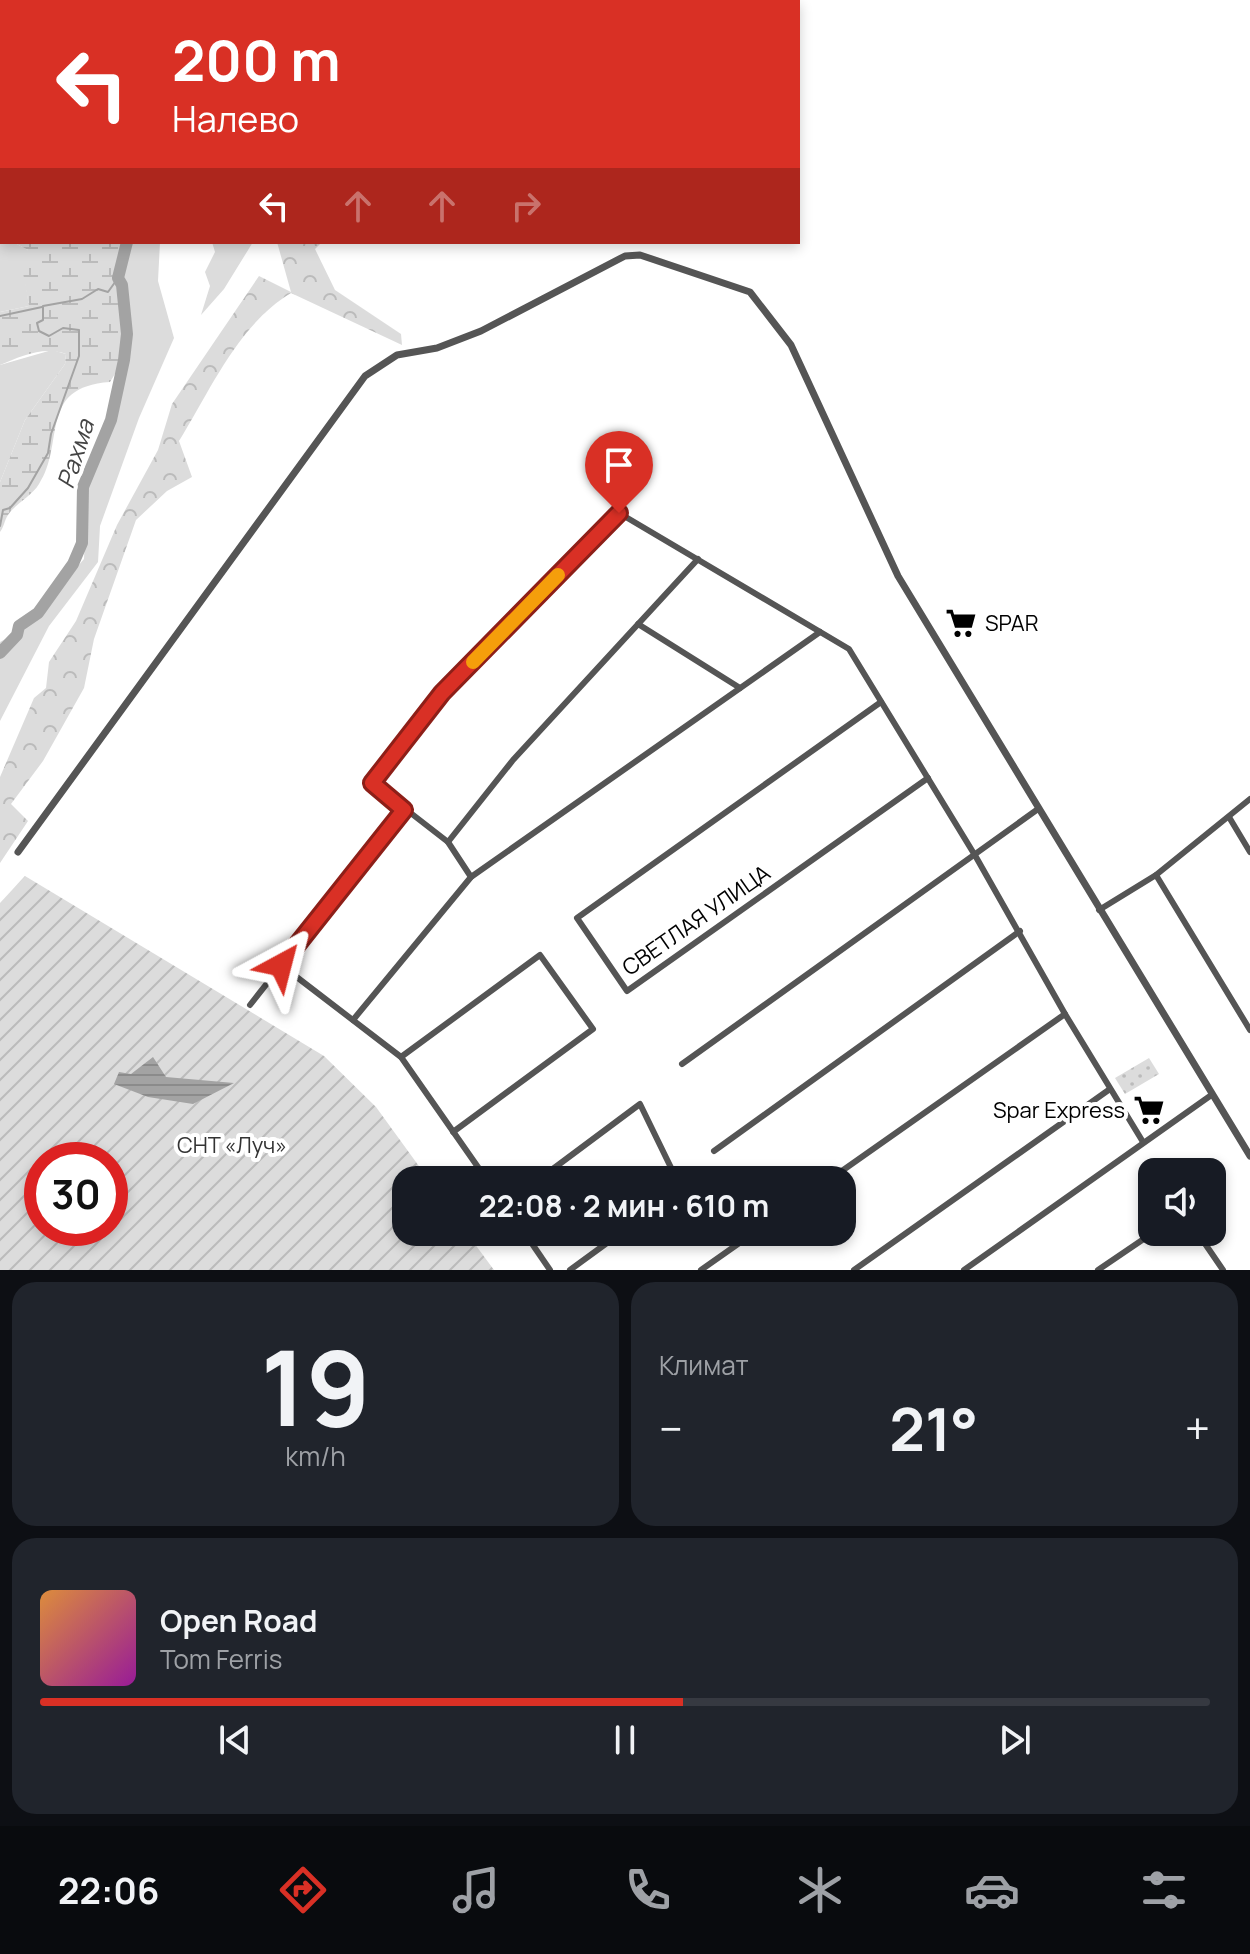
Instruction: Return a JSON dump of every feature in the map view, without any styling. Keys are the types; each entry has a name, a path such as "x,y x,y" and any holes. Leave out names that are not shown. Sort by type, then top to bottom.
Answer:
{"street":[{"path":"18,852 365,376 397,355 437,348 481,331 625,256 640,255 750,292 791,345 892,565 1210,1096 1250,1156"},
{"path":"471,877 448,842 372,783 442,693 619,513 849,649 976,857 1065,1014 1143,1142"},
{"path":"448,842 513,760 698,559"},
{"path":"638,624 740,688"},
{"path":"353,1020 471,877 820,632"},
{"name":"СВЕТЛАЯ УЛИЦА","path":"881,702 577,918 627,991 928,778"},
{"path":"1099,910 1156,875 1250,799"},
{"path":"682,1064 976,857 1038,809"},
{"path":"250,1005 404,810"},
{"path":"1229,817 1250,852"},
{"path":"1156,875 1250,1030"},
{"path":"714,1151 1020,931"},
{"path":"401,1057 540,955 593,1029 453,1132"},
{"path":"281,965 401,1057 477,1166"},
{"path":"849,1166 1065,1014"},
{"path":"854,1270 1110,1089"},
{"path":"964,1270 1210,1096"},
{"path":"557,1166 640,1104 670,1166"},
{"path":"1098,1270 1138,1243"},
{"path":"534,1246 550,1270"},
{"path":"570,1270 603,1246"},
{"path":"701,1270 735,1246"},
{"path":"1207,1246 1223,1270"}],"green space":[{"path":"0,244 17,244 28,250 23,266 29,306 0,312"},
{"path":"17,244 126,244 118,278 122,285 124,346 122,358 110,382 87,386 72,394 63,406 47,468 39,484 11,511 0,532 0,482 25,420 65,364 66,354 41,352 0,365 0,312 29,306 20,256 28,250"},
{"path":"132,244 160,244 158,281 174,338 139,418 100,526 98,562 49,626 0,721 0,642 25,628 84,559 87,486 117,412 128,357 124,276"},
{"path":"213,244 252,244 224,289 201,315 210,286 205,272 215,252"},
{"path":"278,244 320,244 315,249 335,290 401,334 402,345 291,293 272,306 241,340 179,441 192,477 167,491 136,520 94,639 84,688 43,761 11,804 28,821 0,863 0,777 34,698 46,688 49,662 76,621 117,525 158,450 172,404 259,276 291,292"},
{"path":"52,350 66,354 65,364 25,420 0,482 0,365"},
{"name":"СНТ «Луч»","path":"25,876 324,1056 376,1107 419,1166 392,1166 392,1246 476,1246 494,1270 0,1270 0,903"},
{"path":"1149,1058 1159,1074 1125,1094 1115,1078"}],"shaded area":[{"path":"153,1057 166,1077 234,1083 193,1104 148,1097 114,1084 119,1072 131,1074"}],"waterway":[{"name":"Рахма","path":"0,653 17,635 19,626 38,613 73,564 82,543 83,487 111,420 124,360 127,334 122,285 118,278 126,244"},
{"path":"0,526 3,510 10,508 28,488 48,453 51,434 79,356 79,330 63,328 49,336 39,331 37,323 43,320 43,306 82,299 98,289 108,292 118,278"},
{"path":"0,316 42,307"}],"slow traffic":[{"path":"473,662 558,575"}],"place":[{"name":"SPAR","path":"961,623"},
{"name":"Spar Express","path":"1149,1110"}],"route":[{"path":"281,965 404,810 372,783 442,693 619,513"}]}
